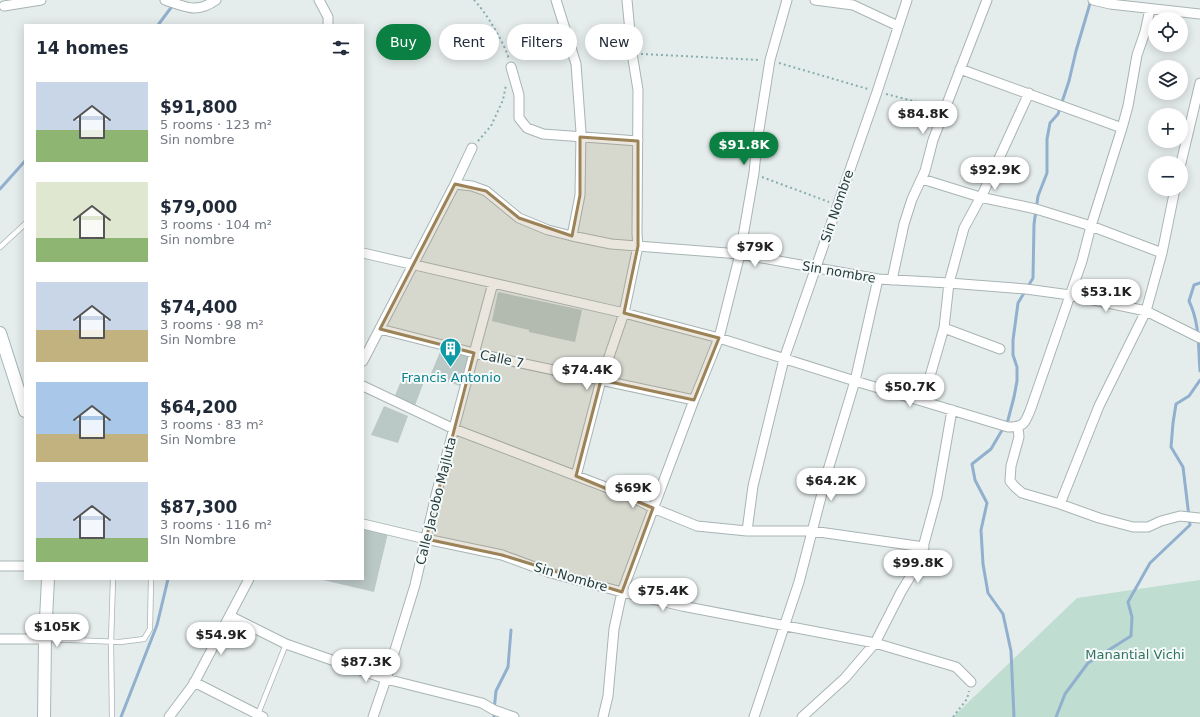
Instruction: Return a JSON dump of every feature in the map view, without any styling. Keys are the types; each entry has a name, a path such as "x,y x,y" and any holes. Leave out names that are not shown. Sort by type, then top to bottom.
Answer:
{"street":[{"path":"4,6 41,0"},
{"path":"165,0 185,8 207,7 216,0"},
{"path":"319,0 328,17 328,24"},
{"path":"556,0 576,64 580,137 580,195 572,236"},
{"path":"627,0 629,24"},
{"name":"Sin Nombre","path":"603,717 608,696 614,629 622,592 694,400 719,338 740,254 754,174 757,142 770,60 787,0"},
{"path":"815,0 853,5 898,26"},
{"name":"Sin Nombre","path":"747,531 754,486 784,359 877,92 907,0"},
{"path":"892,280 904,224 912,198 922,179 933,140 987,0"},
{"path":"1093,0 1110,4 1200,14"},
{"path":"364,253 624,313 719,338 1008,427 1018,427 1026,421 1082,261 1091,226 1128,106 1137,55 1145,32 1150,9"},
{"path":"576,476 601,380 624,313 638,246 638,90 633,60"},
{"path":"511,67 519,95 519,118 527,128 543,134 638,141"},
{"path":"960,70 1122,128"},
{"path":"1183,156 1200,83"},
{"path":"923,400 944,328 949,283 964,228 1029,94"},
{"path":"364,359 455,184 472,148"},
{"path":"922,179 980,197 1036,209 1091,226 1162,253"},
{"name":"Sin nombre","path":"455,184 472,186 486,191 519,218 548,230 572,236 611,244 740,254 878,279 1026,289 1070,295 1146,310 1200,338"},
{"path":"1060,504 1099,406 1146,310 1162,253 1174,196"},
{"path":"754,717 799,582 828,470 855,381 878,279"},
{"name":"Calle Jacobo Majluta","path":"373,717 415,585 436,495 493,283"},
{"path":"944,328 1000,349"},
{"name":"Calle 7","path":"380,329 474,353 694,400"},
{"path":"0,333 24,408"},
{"path":"364,386 454,429 634,498 653,508 697,526 747,531 812,531 924,547"},
{"path":"802,717 845,678 875,643 901,592 919,562 937,496 952,410"},
{"path":"1018,427 1019,437 1011,466 1010,481 1014,487 1022,493 1060,504 1099,518 1133,527 1148,527 1161,521 1180,516 1199,518"},
{"name":"Sin Nombre","path":"364,524 426,540 502,555 551,573 682,606 875,643 956,667 971,682"},
{"path":"0,566 24,566"},
{"path":"44,717 45,639 48,580"},
{"path":"169,717 194,682 248,580"},
{"path":"230,616 286,644 386,679 482,704 514,717"},
{"path":"0,639 45,639"},
{"path":"194,682 260,715"}],"lane":[{"path":"0,247 24,225"},
{"path":"112,717 111,642 113,580"},
{"path":"45,639 111,642 144,639 150,629 151,580"},
{"path":"260,715 286,644"}],"path":[{"path":"472,148 491,126 503,100 511,67 507,51 481,7 474,0"},
{"path":"643,54 770,60 877,92 945,109"},
{"path":"754,174 837,205"},
{"path":"953,717 967,699 971,682"}],"highlighted area":[{"path":"580,137 638,141 638,246 624,313 719,338 694,400 601,380 576,476 653,508 622,592 502,555 426,539 474,353 380,329 455,184 486,191 519,218 572,236 580,195"}],"green space":[{"name":"Manantial Vichi","path":"1200,580 1200,717 953,717 1077,598"}],"building":[{"path":"498,292 582,310 575,342 529,332 529,330 492,321"},
{"name":"Francis Antonio","path":"442,347 466,353 471,359 463,387 430,376"},
{"path":"405,371 425,379 414,408 394,398"},
{"path":"384,406 408,416 398,443 371,435"},
{"path":"364,527 388,533 374,592 323,580 364,580"}],"waterway":[{"path":"1014,717 1011,651 1003,614 988,593 983,564 981,530 987,503 975,480 972,464 991,449 1008,420 1014,397 1017,381 1017,367 1013,355 1013,340 1018,303 1033,278 1034,224 1038,196 1047,173 1047,139 1050,123 1058,114 1069,81 1091,0"},
{"path":"159,24 173,5"},
{"path":"0,189 24,162"},
{"path":"1200,283 1194,285 1189,301 1197,327 1200,371"},
{"path":"1056,717 1065,694 1088,663 1131,636 1132,617 1128,602 1150,563 1190,525 1183,467 1171,447 1176,404 1189,396 1200,380"},
{"path":"121,717 157,625 168,580"},
{"path":"494,717 496,691 508,667 511,630"}],"place":[{"name":"Francis Antonio","path":"451,368"}]}
